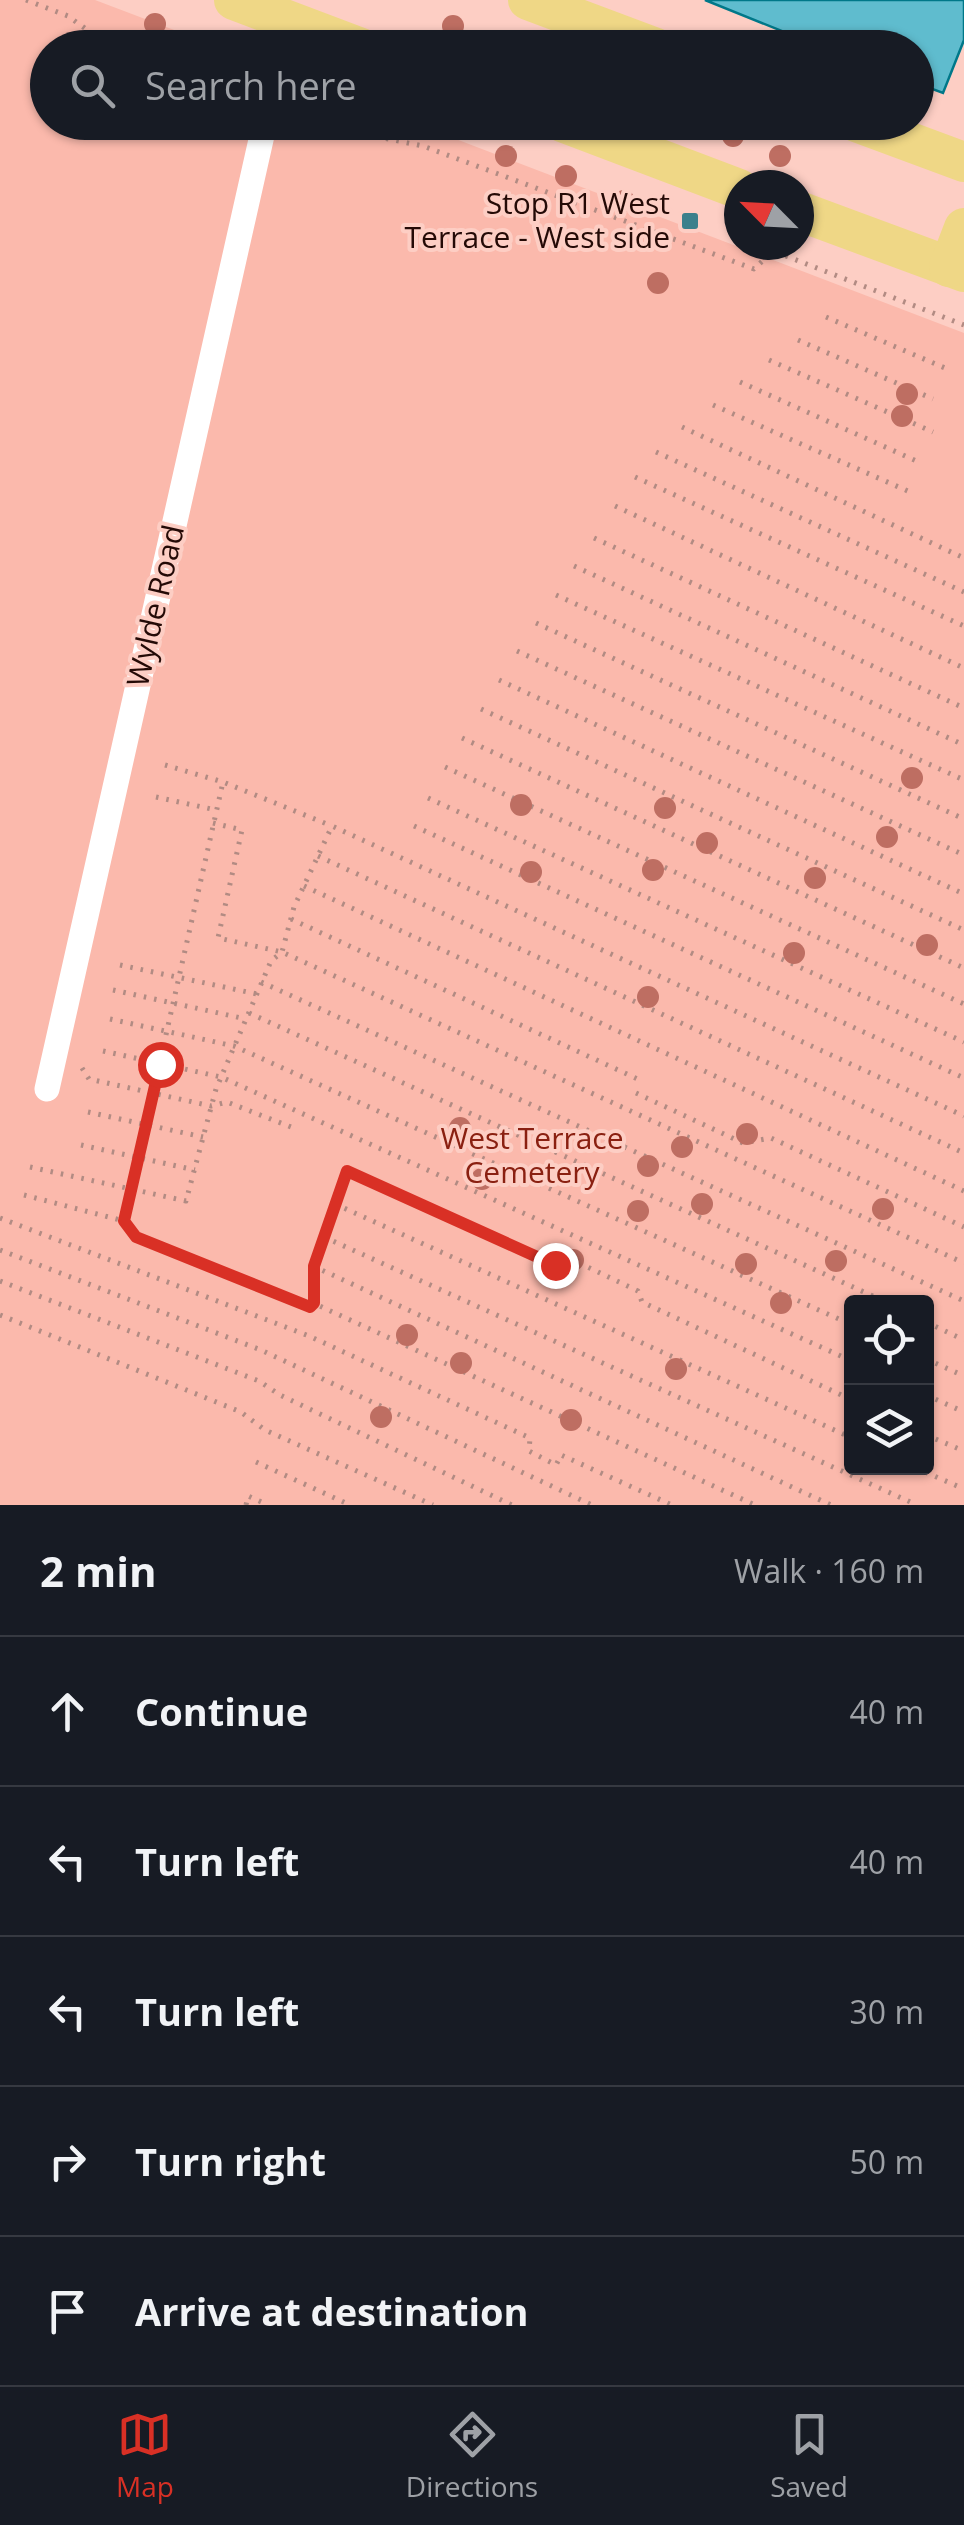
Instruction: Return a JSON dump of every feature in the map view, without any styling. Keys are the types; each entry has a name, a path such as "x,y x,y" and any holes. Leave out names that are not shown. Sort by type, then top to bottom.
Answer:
{"main road":[{"path":"234,0 276,30"},
{"path":"528,0 608,30"},
{"path":"610,140 724,183"},
{"path":"905,140 964,162"},
{"path":"814,217 957,270 964,228"}],"street":[{"name":"Wylde Road","path":"46,1089 261,140"}],"path":[{"path":"26,0 68,16 87,30"},
{"path":"393,140 424,146 754,269 773,251 964,325"},
{"path":"826,317 945,368"},
{"path":"798,340 934,399"},
{"path":"768,360 933,432"},
{"path":"740,382 921,462"},
{"path":"713,405 910,492"},
{"path":"682,427 964,558"},
{"path":"656,452 964,592"},
{"path":"635,477 964,626"},
{"path":"614,506 964,668"},
{"path":"594,538 964,708"},
{"path":"574,566 964,746"},
{"path":"556,595 964,780"},
{"path":"536,623 964,819"},
{"path":"517,651 964,855"},
{"path":"498,680 964,894"},
{"path":"482,709 964,930"},
{"path":"462,738 964,968"},
{"path":"165,765 223,782 332,826 964,1116"},
{"path":"445,767 964,1004"},
{"path":"124,1221 223,782"},
{"path":"156,797 216,810"},
{"path":"428,798 964,1042"},
{"path":"214,823 242,830 218,938 282,952 964,1263"},
{"path":"30,1167 186,1200 221,1077 271,961 282,952 290,919 332,826"},
{"path":"414,826 964,1078"},
{"path":"318,856 964,1153"},
{"path":"304,886 964,1191"},
{"path":"290,919 642,1081"},
{"path":"120,965 256,994"},
{"path":"262,982 964,1302"},
{"path":"114,990 247,1016 870,1295"},
{"path":"110,1019 234,1046 844,1321"},
{"path":"56,1050 76,1058 89,1079 211,1106 227,1102 291,1127"},
{"path":"102,1051 221,1077 844,1357"},
{"path":"636,1093 743,1143 771,1138 964,1226"},
{"path":"88,1112 203,1137"},
{"path":"81,1145 195,1170"},
{"path":"24,1196 124,1221 136,1237 310,1307 314,1303 314,1266 347,1171 555,1265"},
{"path":"336,1204 844,1434"},
{"path":"0,1218 309,1336 530,1438 529,1452 556,1465 561,1455 672,1505"},
{"path":"324,1236 916,1505"},
{"path":"0,1250 261,1350 592,1505"},
{"path":"560,1254 638,1292 642,1302 844,1396"},
{"path":"314,1266 831,1505"},
{"path":"0,1282 259,1381 280,1395 512,1505"},
{"path":"314,1303 755,1505"},
{"path":"0,1315 241,1412 264,1430 434,1505"},
{"path":"934,1326 964,1340"},
{"path":"934,1362 964,1376"},
{"path":"934,1399 964,1412"},
{"path":"934,1438 964,1451"},
{"path":"256,1462 350,1505"},
{"path":"933,1475 964,1488"},
{"path":"246,1505 248,1496 268,1505"}],"green space":[{"name":"West Terrace Cemetery","path":"0,0 95,0 174,30 30,30 30,140 459,140 724,241 724,260 773,260 964,333 964,1505 0,1505"}],"building":[{"path":"705,0 964,0 964,40 943,93 934,90 934,30 779,30"}],"place":[{"name":"Stop R1 West Terrace - West side","path":"690,221"}],"route":[{"path":"160,1064 124,1221 136,1237 310,1307 314,1303 314,1266 347,1171 555,1265"}]}
